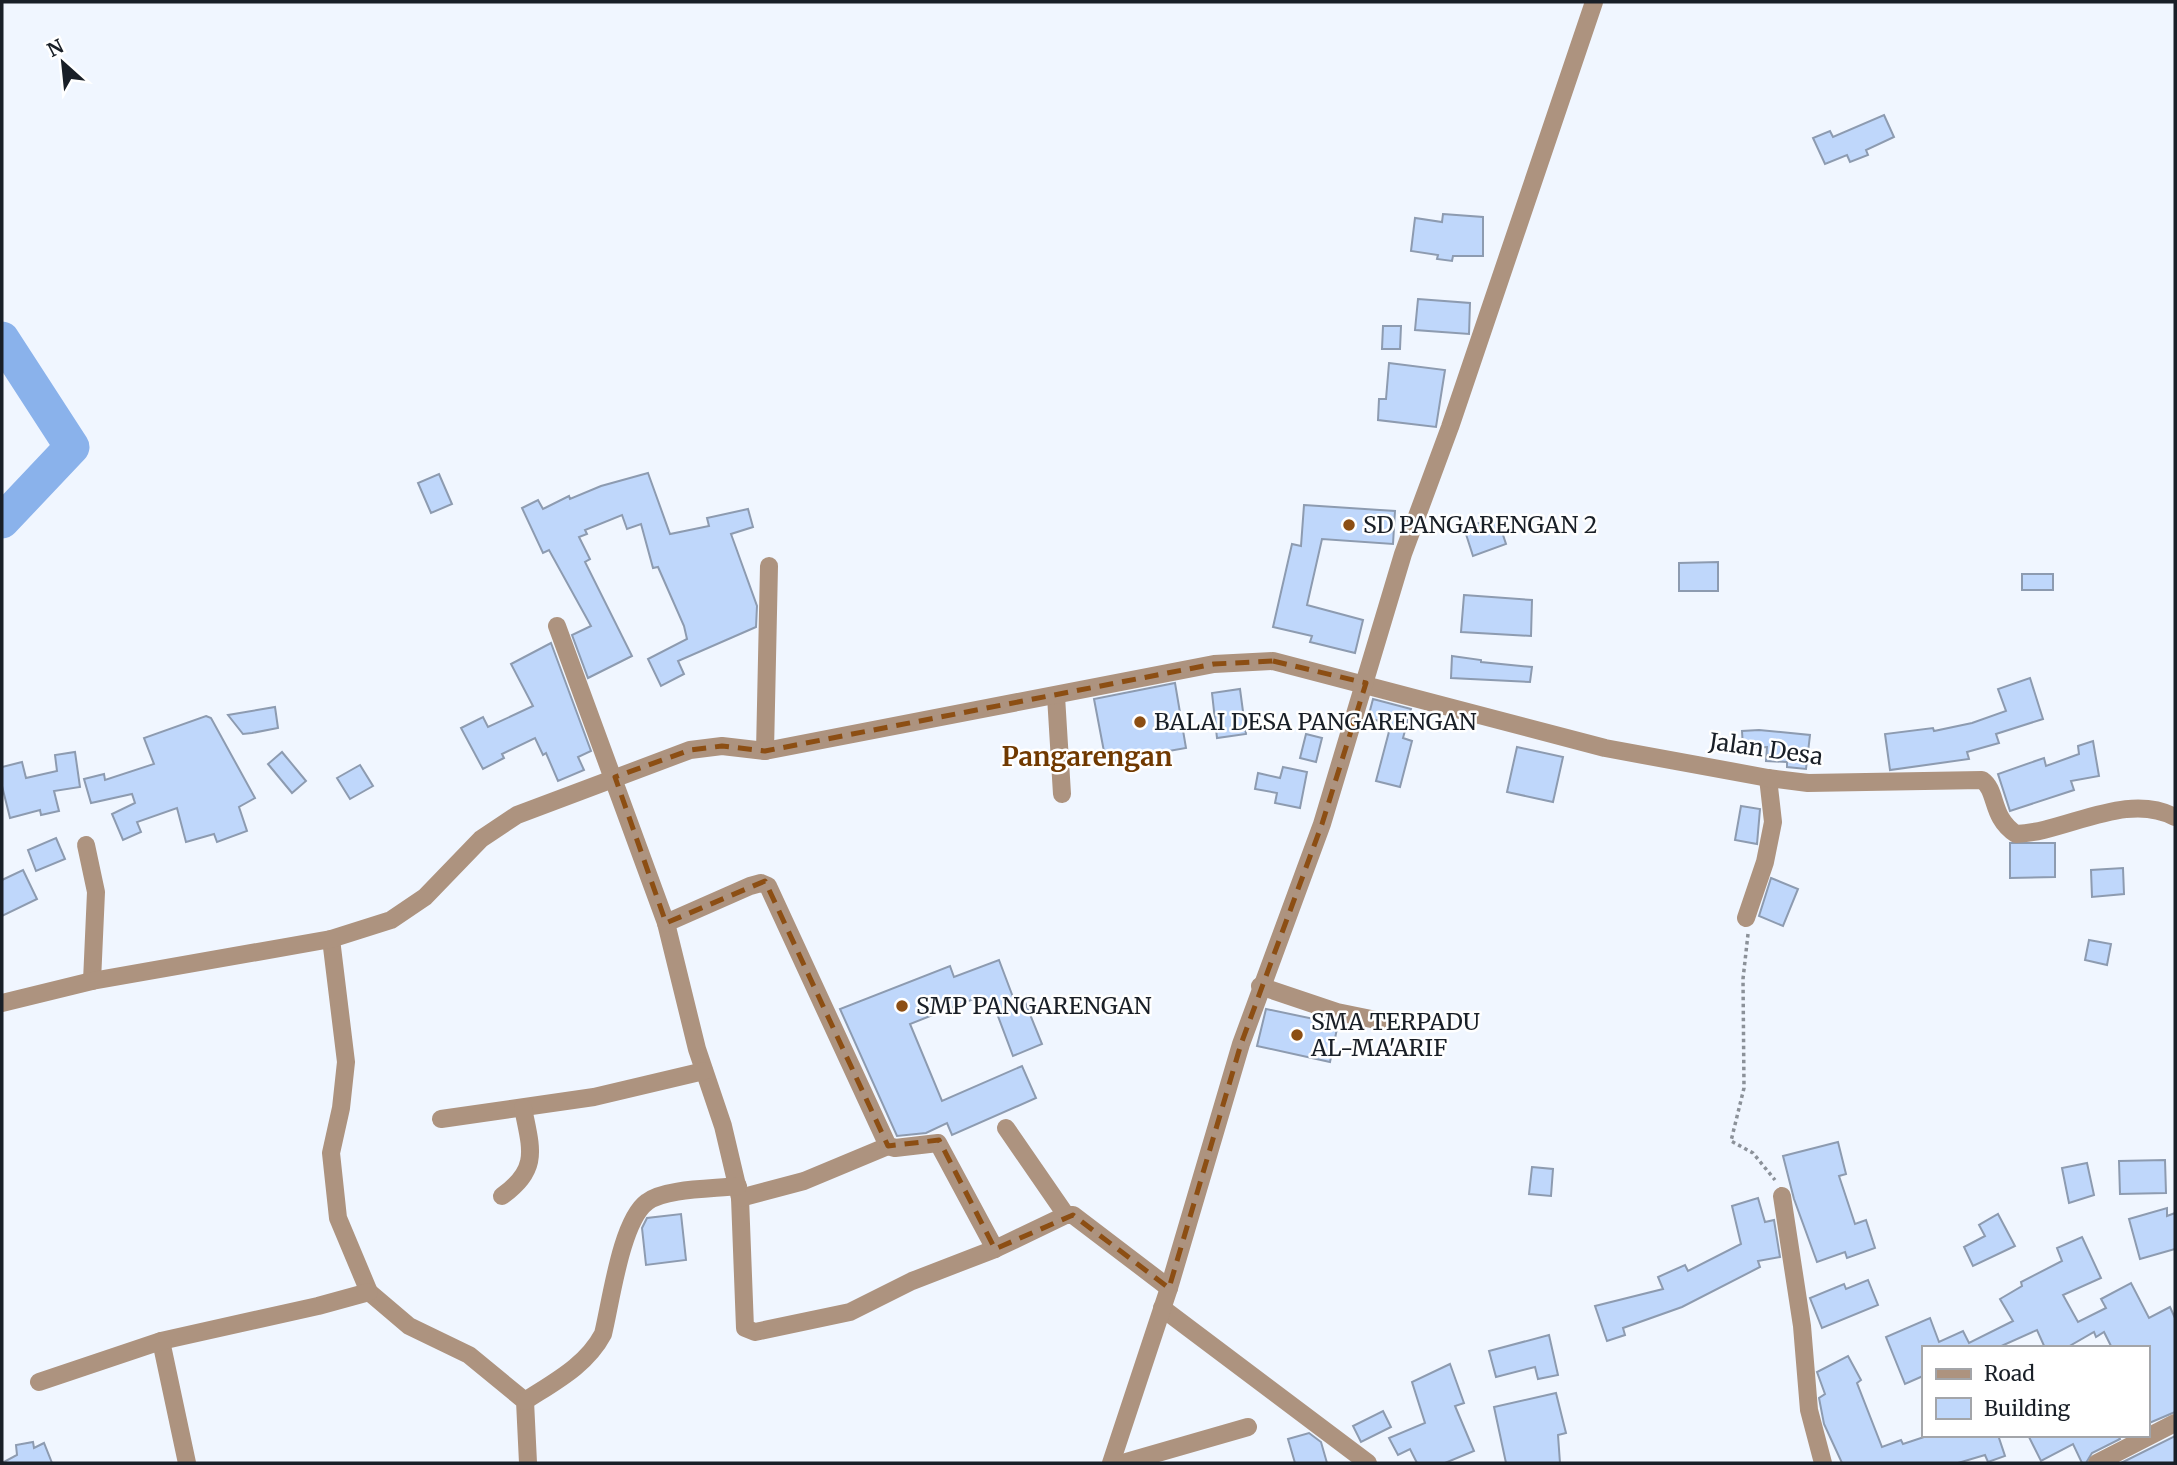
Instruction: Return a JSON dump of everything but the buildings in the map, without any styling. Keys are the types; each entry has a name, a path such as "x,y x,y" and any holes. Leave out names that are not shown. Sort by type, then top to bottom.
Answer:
{"street":[{"path":"1111,1463 1169,1288 1260,986 1322,824 1403,554 1450,427 1594,2"},
{"path":"765,751 769,566"},
{"path":"557,626 615,777 666,923 705,1071 723,1126 739,1192 743,1324 755,1332 850,1312 912,1281 995,1249 1066,1215 1073,1215 1169,1288"},
{"name":"Jalan Desa","path":"2,1003 92,981 331,939 391,920 425,897 481,839 517,815 690,750 722,746 765,751 1056,696 1146,675 1214,664 1273,661 1366,683 1409,698 1605,748 1768,778 1808,783 1982,780 1989,786 1994,807 2003,822 2016,834 2112,812 2153,809 2175,817"},
{"path":"1056,696 1062,794"},
{"path":"1746,918 1765,862 1773,822 1768,778"},
{"path":"86,845 96,892 92,981"},
{"path":"666,923 750,886 761,883 768,886 888,1146"},
{"path":"331,939 346,1062 341,1108 331,1153 332,1185 338,1218 369,1292 409,1326 469,1355 525,1402 528,1463"},
{"path":"1260,986 1337,1012 1381,1021"},
{"path":"441,1119 594,1097 705,1071"},
{"path":"502,1196 517,1185 527,1171 531,1156 523,1108"},
{"path":"1006,1128 1066,1215"},
{"path":"525,1402 576,1368 595,1349 603,1334 629,1230 638,1212 649,1200 678,1192 739,1192 804,1181 888,1146 895,1148 938,1143 995,1249"},
{"path":"1782,1196 1802,1326 1809,1410 1823,1463"},
{"path":"39,1382 161,1340 318,1307 369,1292"},
{"path":"1162,1308 1368,1463"},
{"path":"161,1340 187,1463"},
{"path":"2149,1436 2175,1423"},
{"path":"1123,1463 1248,1427"},
{"path":"2097,1463 2148,1437"}],"path":[{"path":"1746,918 1749,939 1743,979 1744,1088 1731,1141 1753,1153 1773,1176 1782,1196"}],"highlighted area":[{"path":"1273,661 1366,683 1322,824 1241,1044 1169,1288 1073,1215 995,1249 939,1140 888,1146 765,881 666,923 615,777 690,750 722,746 765,751 1214,664"}],"waterway":[{"path":"2,339 72,447 2,521"}],"place":[{"name":"SD PANGARENGAN 2","path":"1349,525"},
{"name":"BALAI DESA PANGARENGAN","path":"1140,722"},
{"name":"SMP PANGARENGAN","path":"902,1006"},
{"name":"SMA TERPADU AL-MA'ARIF","path":"1297,1035"}],"district":[{"name":"Pangarengan","path":"1087,757"}]}
